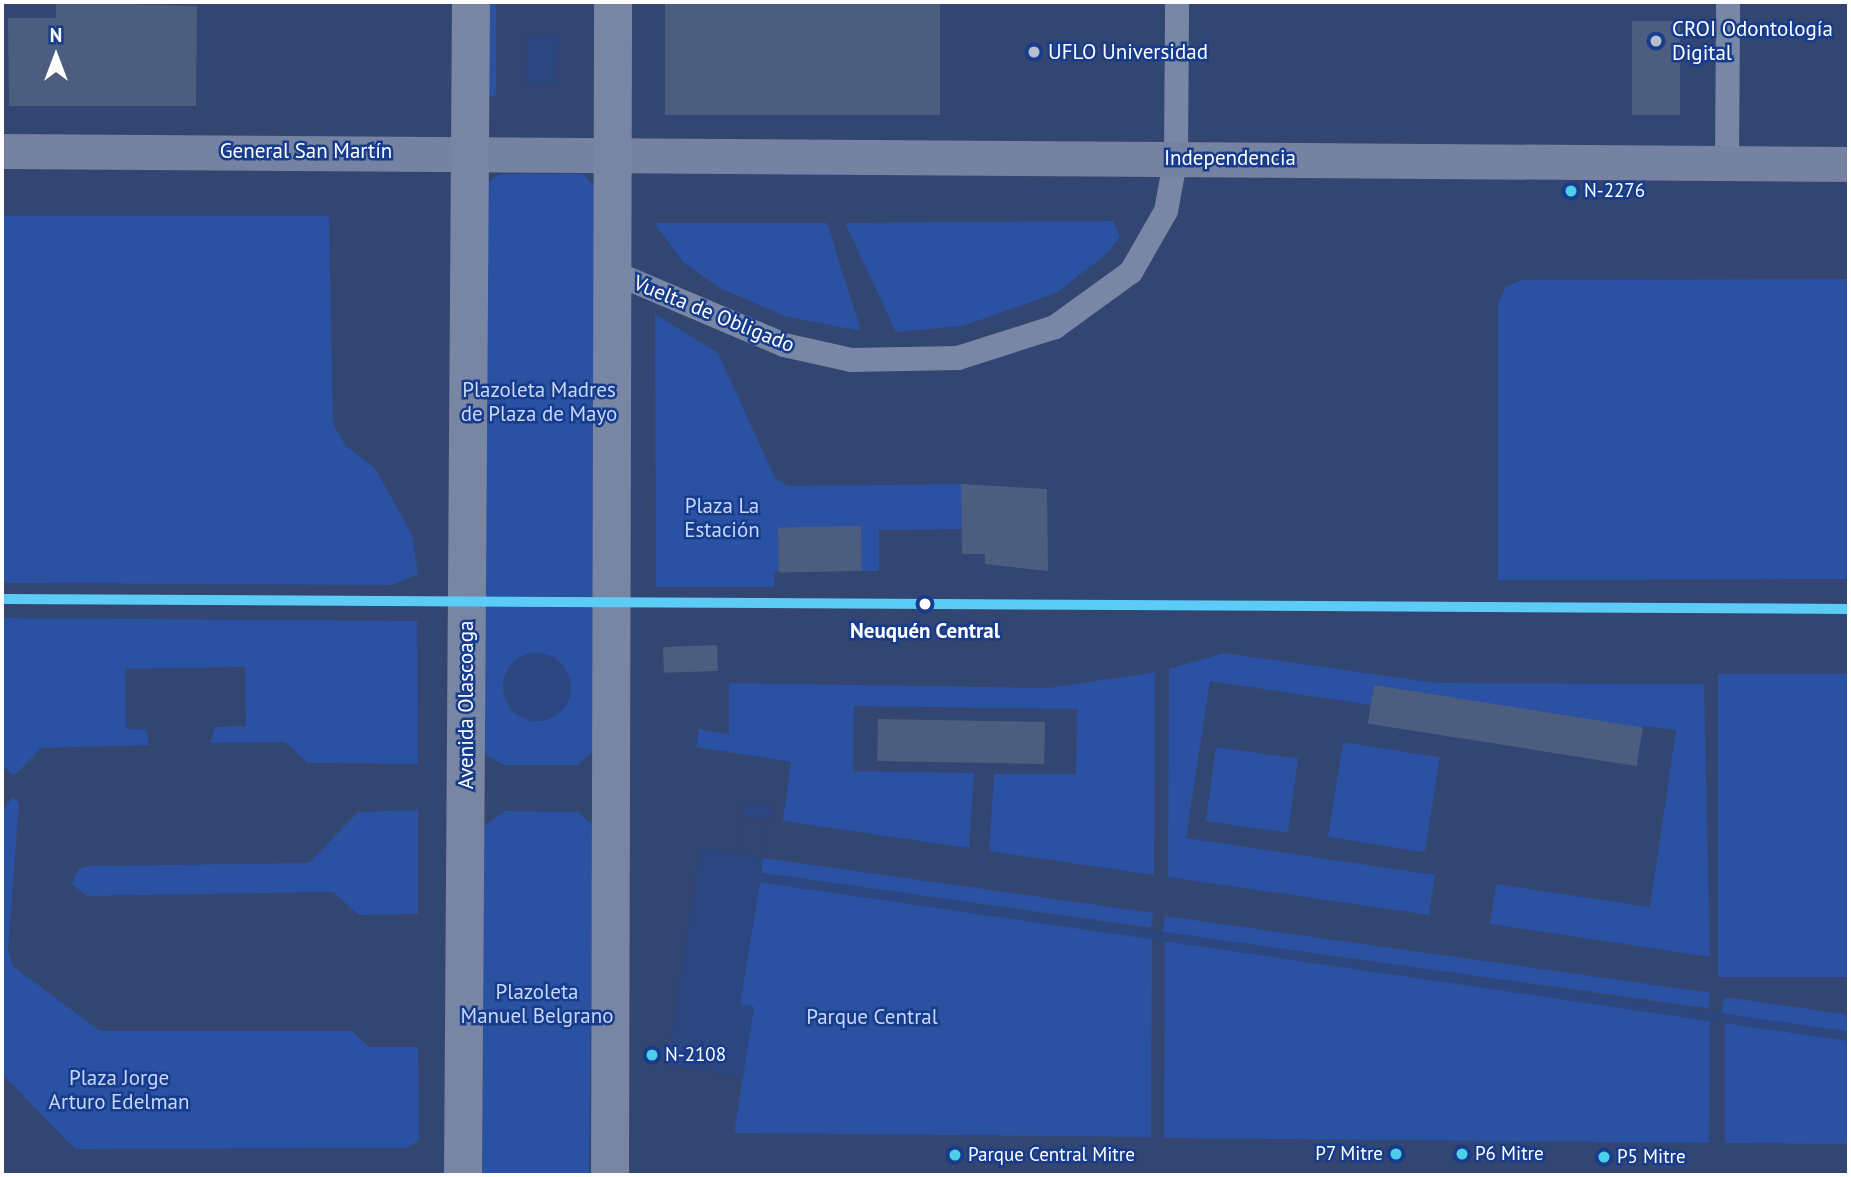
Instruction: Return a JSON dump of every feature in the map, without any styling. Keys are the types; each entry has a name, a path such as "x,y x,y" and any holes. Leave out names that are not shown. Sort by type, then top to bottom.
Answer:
{"main road":[{"name":"Avenida Olascoaga","path":"463,1175 471,2"},
{"path":"610,1175 610,271 613,2"},
{"name":"General San Martín","path":"2,151 611,152"},
{"name":"Independencia","path":"611,152 1849,164"}],"street":[{"name":"Vuelta de Obligado","path":"610,271 816,355 888,362 958,358 1025,341 1114,288 1161,224 1177,158 1177,2"},
{"path":"1727,163 1728,2"}],"green space":[{"path":"488,2 496,2 496,96 488,96"},
{"name":"Plazoleta Madres de Plaza de Mayo","path":"500,174 584,174 596,189 594,750 578,765 504,765 484,754 487,183"},
{"path":"2,216 329,216 333,424 345,445 375,468 412,535 418,574 391,585 2,583"},
{"path":"1113,221 1120,237 1108,253 1056,293 963,326 896,332 845,223"},
{"path":"654,223 827,223 861,331 784,316 718,287 683,262"},
{"path":"1849,279 1849,579 1498,580 1498,304 1505,287 1522,280"},
{"name":"Plaza La Estación","path":"655,314 718,353 775,478 788,486 961,484 962,529 879,530 879,571 775,571 774,587 656,587"},
{"path":"2,618 417,621 418,764 308,763 285,742 210,743 215,727 246,726 245,667 125,669 126,728 146,730 149,745 41,748 14,776 2,765"},
{"path":"1224,653 1437,683 1704,684 1710,957 1490,924 1496,884 1650,907 1676,730 1643,726 1637,765 1369,724 1371,705 1210,681 1186,838 1435,875 1429,915 1168,877 1169,669"},
{"path":"1155,672 1154,875 989,851 994,774 1076,774 1077,709 854,706 853,771 974,773 969,848 783,821 791,762 696,747 699,729 729,734 729,683 1049,688"},
{"path":"1718,674 1849,674 1849,977 1718,977"},
{"path":"1343,742 1440,757 1425,852 1328,837"},
{"path":"1216,747 1298,759 1288,833 1206,821"},
{"name":"Plaza Jorge Arturo Edelman","path":"13,797 19,803 8,951 13,966 100,1031 352,1031 369,1047 418,1047 419,1140 408,1148 75,1149 2,1074 2,810"},
{"path":"418,810 418,914 359,915 333,892 87,896 72,884 78,869 89,866 309,863 358,812"},
{"name":"Plazoleta Manuel Belgrano","path":"505,811 578,812 593,826 589,1175 482,1175 483,827"},
{"path":"763,858 1153,913 1151,928 761,873"},
{"name":"Parque Central","path":"759,882 1152,939 1151,1137 734,1133 754,1007 740,1005"},
{"path":"1165,916 1711,993 1708,1009 1163,932"},
{"path":"1165,941 1710,1021 1709,1143 1164,1138"},
{"path":"1724,997 1849,1015 1846,1031 1722,1014"},
{"path":"1725,1023 1849,1041 1849,1144 1725,1143"}],"shaded area":[{"path":"527,34 559,35 557,86 525,85"},
{"path":"530,653 544,653 556,658 566,668 571,687 566,706 556,716 544,721 530,721 518,716 508,706 503,694 503,680 508,668 518,658"},
{"path":"744,802 772,806 761,873 1849,1032 1849,1041 760,882 740,1004 754,1007 743,1077 667,1065 700,848 735,853"}],"pier":[{"path":"742,816 769,820 763,857 737,854"}],"building":[{"path":"56,2 197,6 196,106 9,106 8,18 56,18"},
{"path":"665,2 940,2 940,115 665,115"},
{"path":"1632,21 1680,21 1680,115 1632,115"},
{"path":"961,484 1047,489 1048,571 985,564 985,554 962,554"},
{"path":"861,526 862,571 779,572 778,527"},
{"path":"717,645 718,671 664,673 663,647"},
{"path":"1374,685 1643,728 1637,766 1368,724"},
{"path":"878,719 1045,722 1044,764 877,761"}],"transit line":[{"path":"2,599 1849,609"}],"place":[{"name":"CROI Odontología Digital","path":"1656,41"},
{"name":"UFLO Universidad","path":"1034,52"},
{"name":"N-2276","path":"1571,191"},
{"name":"Neuquén Central","path":"925,604"},
{"name":"N-2108","path":"652,1055"},
{"name":"P7 Mitre","path":"1396,1154"},
{"name":"P6 Mitre","path":"1462,1154"},
{"name":"Parque Central Mitre","path":"955,1155"},
{"name":"P5 Mitre","path":"1604,1157"}]}
